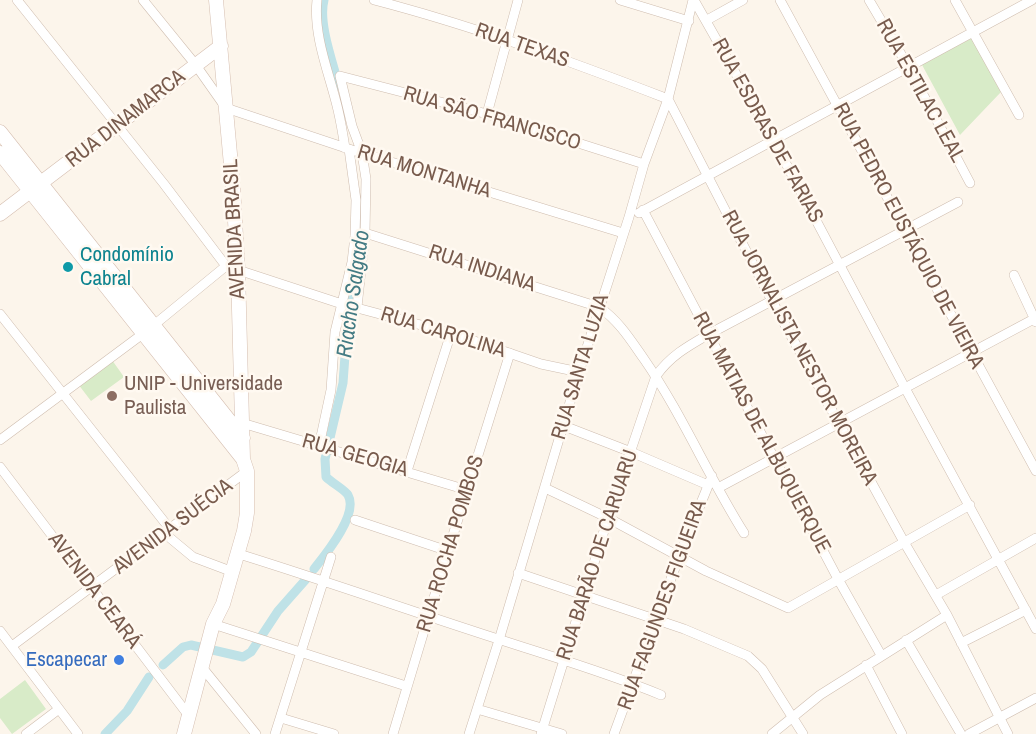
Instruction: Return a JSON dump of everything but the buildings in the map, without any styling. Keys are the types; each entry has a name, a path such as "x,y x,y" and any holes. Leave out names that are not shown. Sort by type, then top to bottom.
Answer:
{"street":[{"path":"0,440 232,269 17,0"},
{"path":"143,0 195,64 226,108"},
{"name":"AVENIDA BRASIL","path":"184,734 213,624 223,604 233,572 247,513 232,269 226,108 216,0"},
{"path":"317,0 316,11 322,51 366,193 365,233 349,306 334,332 330,405 320,446"},
{"name":"RUA TEXAS","path":"374,0 429,14 599,72 668,99"},
{"path":"487,114 518,0"},
{"path":"620,0 689,21"},
{"name":"RUA SANTA LUZIA","path":"469,734 599,307 644,164 668,99 694,0"},
{"name":"RUA ESDRAS DE FARIAS","path":"694,0 774,141 1036,629"},
{"path":"707,21 743,0"},
{"name":"RUA PEDRO EUSTÁQUIO DE VIEIRA","path":"780,0 1036,471"},
{"name":"RUA ESTILAC LEAL","path":"869,0 908,66 970,183"},
{"path":"955,0 1019,115"},
{"path":"629,217 839,106 908,66 1032,0"},
{"name":"RUA DINAMARCA","path":"0,214 221,46"},
{"name":"RUA SÃO FRANCISCO","path":"353,150 340,76 487,114 644,164"},
{"name":"RUA JORNALISTA NESTOR MOREIRA","path":"668,99 772,301 903,542 936,594 1008,734"},
{"name":"RUA MONTANHA","path":"226,108 353,150 623,233"},
{"path":"0,132 36,188 149,329 243,438"},
{"path":"349,306 356,219 353,150"},
{"path":"0,153 36,188"},
{"path":"656,376 680,350 958,202"},
{"name":"RUA MATIAS DE ALBUQUERQUE","path":"643,210 881,656"},
{"name":"RUA INDIANA","path":"365,233 599,307"},
{"name":"RUA CAROLINA","path":"232,269 349,306 451,333 541,364 579,372"},
{"path":"718,488 970,352 1035,321 1014,275"},
{"path":"599,307 613,317 624,330 656,376 710,480 718,488 744,533"},
{"path":"0,314 63,392 167,531 193,556 233,572"},
{"path":"149,329 245,465"},
{"path":"408,471 451,333"},
{"name":"RUA ROCHA POMBOS","path":"393,734 466,490 510,353"},
{"name":"RUA BARÃO DE CARUARU","path":"541,731 608,518 656,376"},
{"name":"RUA GEOGIA","path":"242,423 466,490"},
{"path":"564,426 710,480"},
{"name":"AVENIDA SUÉCIA","path":"12,646 167,531 245,465"},
{"name":"AVENIDA CEARÁ","path":"0,467 189,716"},
{"name":"RUA FAGUNDES FIGUEIRA","path":"614,734 710,480"},
{"path":"545,488 608,518 679,557 788,609 969,505"},
{"path":"355,520 448,551"},
{"path":"936,594 1036,538"},
{"path":"238,554 323,580 499,640 564,659 661,695"},
{"path":"275,734 331,557"},
{"path":"518,573 684,629 748,656 762,669 803,734"},
{"path":"962,643 1026,610"},
{"path":"774,733 820,695 947,615"},
{"path":"213,624 406,686"},
{"path":"0,631 78,734"},
{"path":"906,640 961,734"},
{"path":"205,654 256,734"},
{"path":"866,665 902,734"},
{"path":"969,734 1036,698"},
{"path":"26,734 59,709"},
{"path":"477,709 541,731 562,734"},
{"path":"281,718 334,734"}],"green space":[{"path":"972,38 1001,92 960,135 921,63"},
{"path":"112,360 124,377 91,401 78,384"},
{"path":"25,680 46,709 12,734 0,718 0,699"}],"waterway":[{"name":"Riacho Salgado","path":"324,0 323,20 339,86"},
{"name":"Riacho Salgado","path":"314,569 340,534 349,512 348,495 326,477 325,459 343,383 348,315 356,282"},
{"name":"Riacho Salgado","path":"163,665 183,647 191,645 243,657 251,652 278,611 308,577"},
{"name":"Riacho Salgado","path":"105,734 127,711 149,677"}],"place":[{"name":"Condomínio Cabral","path":"68,267"},
{"name":"UNIP - Universidade Paulista","path":"112,396"},
{"name":"Escapecar","path":"119,660"}]}
